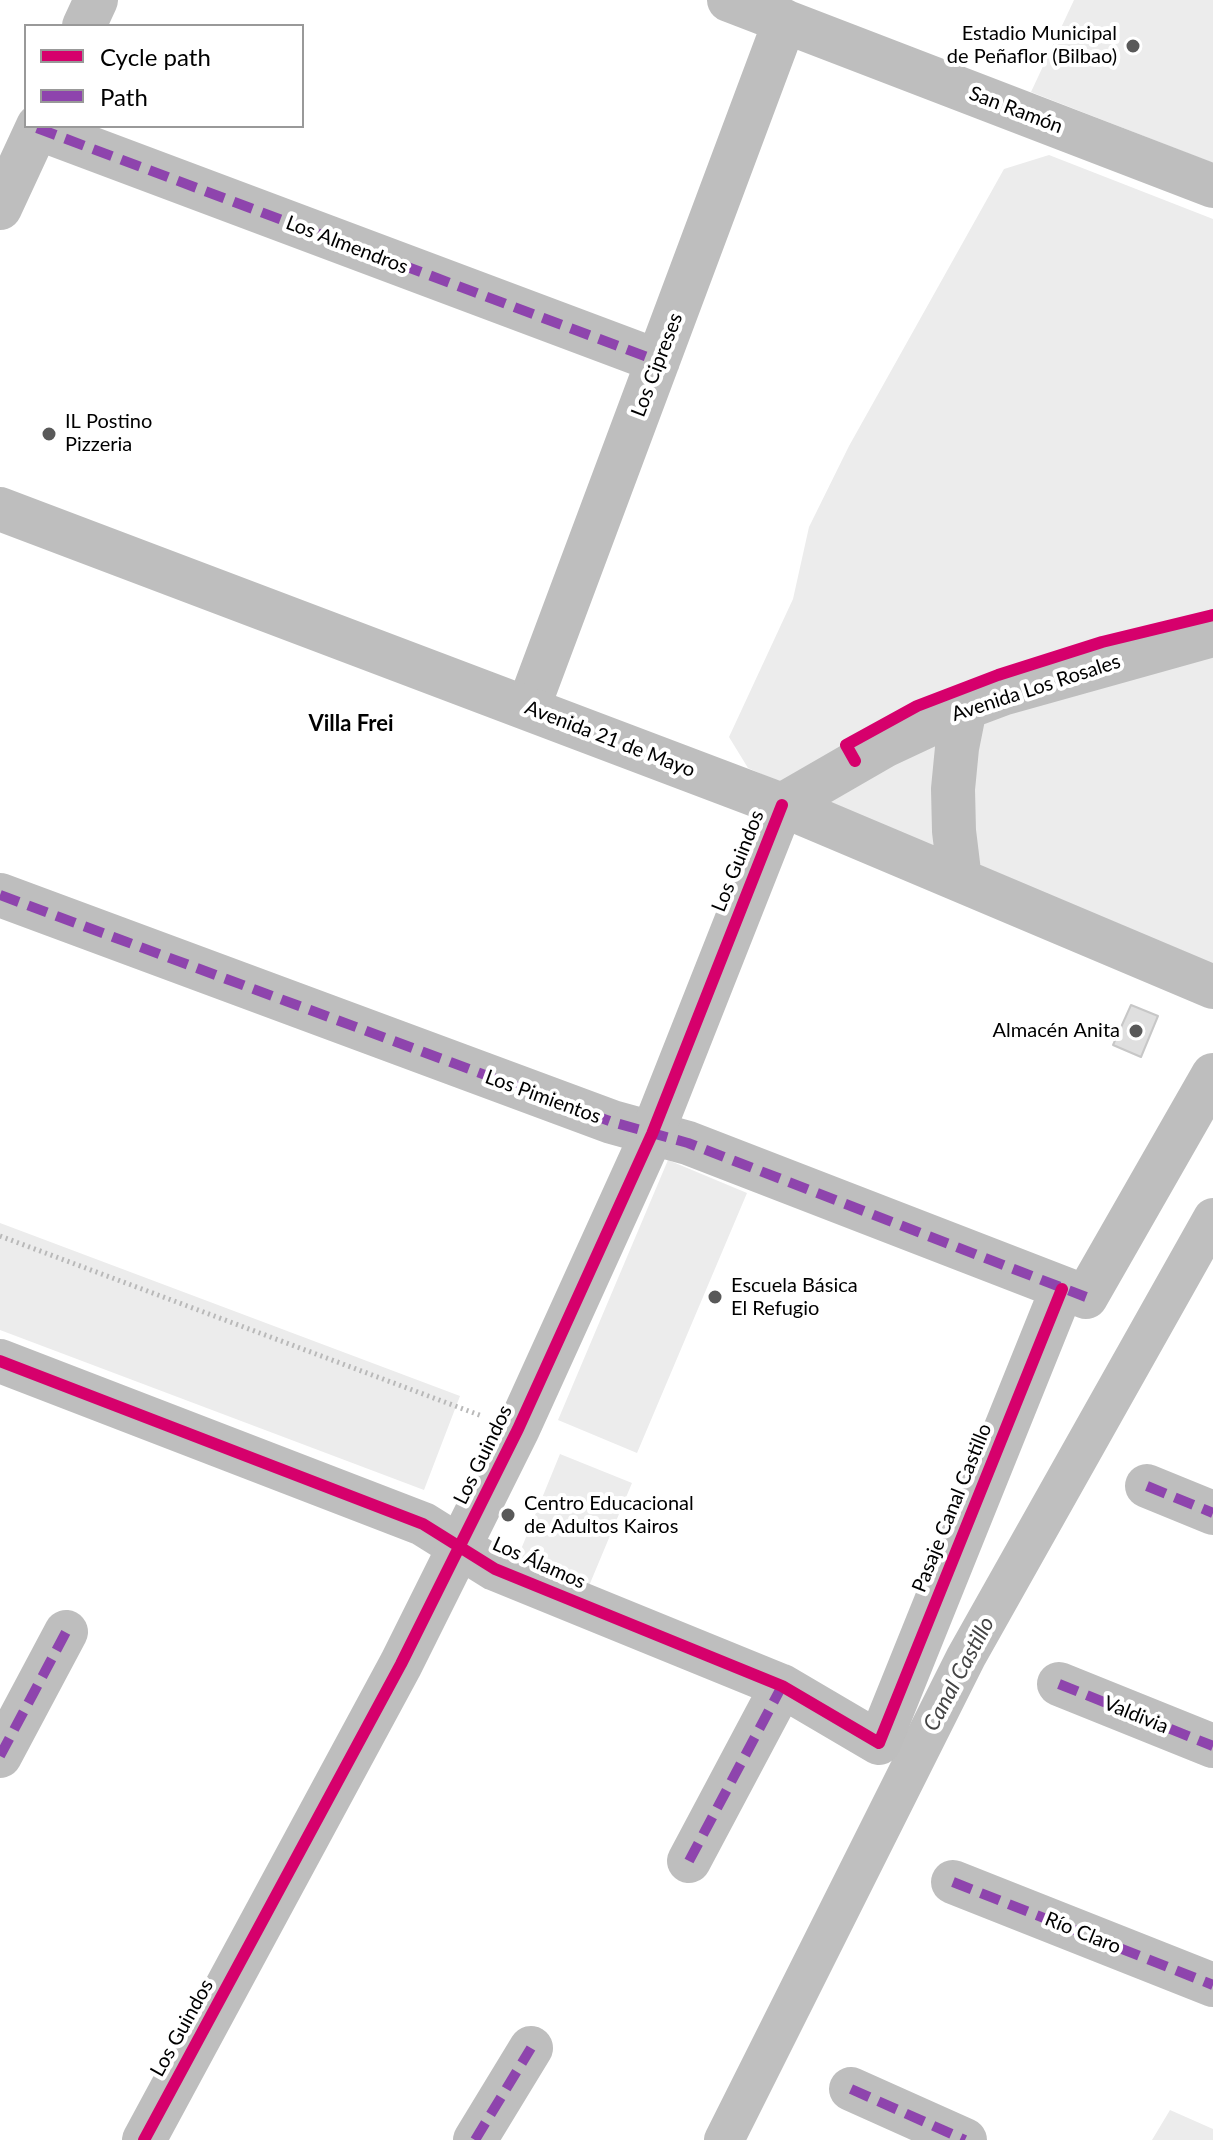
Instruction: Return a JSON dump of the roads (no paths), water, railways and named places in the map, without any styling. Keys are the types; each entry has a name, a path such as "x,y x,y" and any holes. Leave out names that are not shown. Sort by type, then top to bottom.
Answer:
{"street":[{"path":"85,24 96,0"},
{"name":"San Ramón","path":"729,0 1213,186"},
{"name":"Los Cipreses","path":"528,708 785,21"},
{"path":"0,208 38,128"},
{"name":"Los Almendros","path":"41,128 658,361"},
{"name":"Avenida 21 de Mayo","path":"0,509 782,805 1213,987"},
{"name":"Avenida Los Rosales","path":"782,805 886,745 965,708 1005,693 1213,635"},
{"path":"960,880 953,789 965,708"},
{"name":"Los Guindos","path":"144,2140 343,1774 461,1547 518,1429 652,1134 782,805"},
{"name":"Los Pimientos","path":"0,895 612,1122 688,1143 1074,1293"},
{"name":"Pasaje Canal Castillo","path":"879,1743 1074,1293 1213,1075"},
{"name":"Los Álamos","path":"0,1361 423,1524 495,1569 782,1686 879,1743"},
{"path":"1147,1486 1213,1513"},
{"path":"0,1756 66,1632"},
{"name":"Valdivia","path":"1059,1684 1213,1746"},
{"path":"689,1861 782,1686"},
{"name":"Río Claro","path":"953,1882 1213,1985"},
{"path":"475,2140 531,2048"},
{"path":"851,2089 965,2140"}],"waterway":[{"name":"Canal Castillo","path":"724,2140 966,1657 1213,1218"}],"place":[{"name":"Estadio Municipal de Peñaflor (Bilbao)","path":"1133,46"},
{"name":"IL Postino Pizzeria","path":"49,434"},
{"name":"Almacén Anita","path":"1136,1031"},
{"name":"Escuela Básica El Refugio","path":"715,1297"},
{"name":"Centro Educacional de Adultos Kairos","path":"508,1515"}],"district":[{"name":"Villa Frei","path":"351,724"}]}
